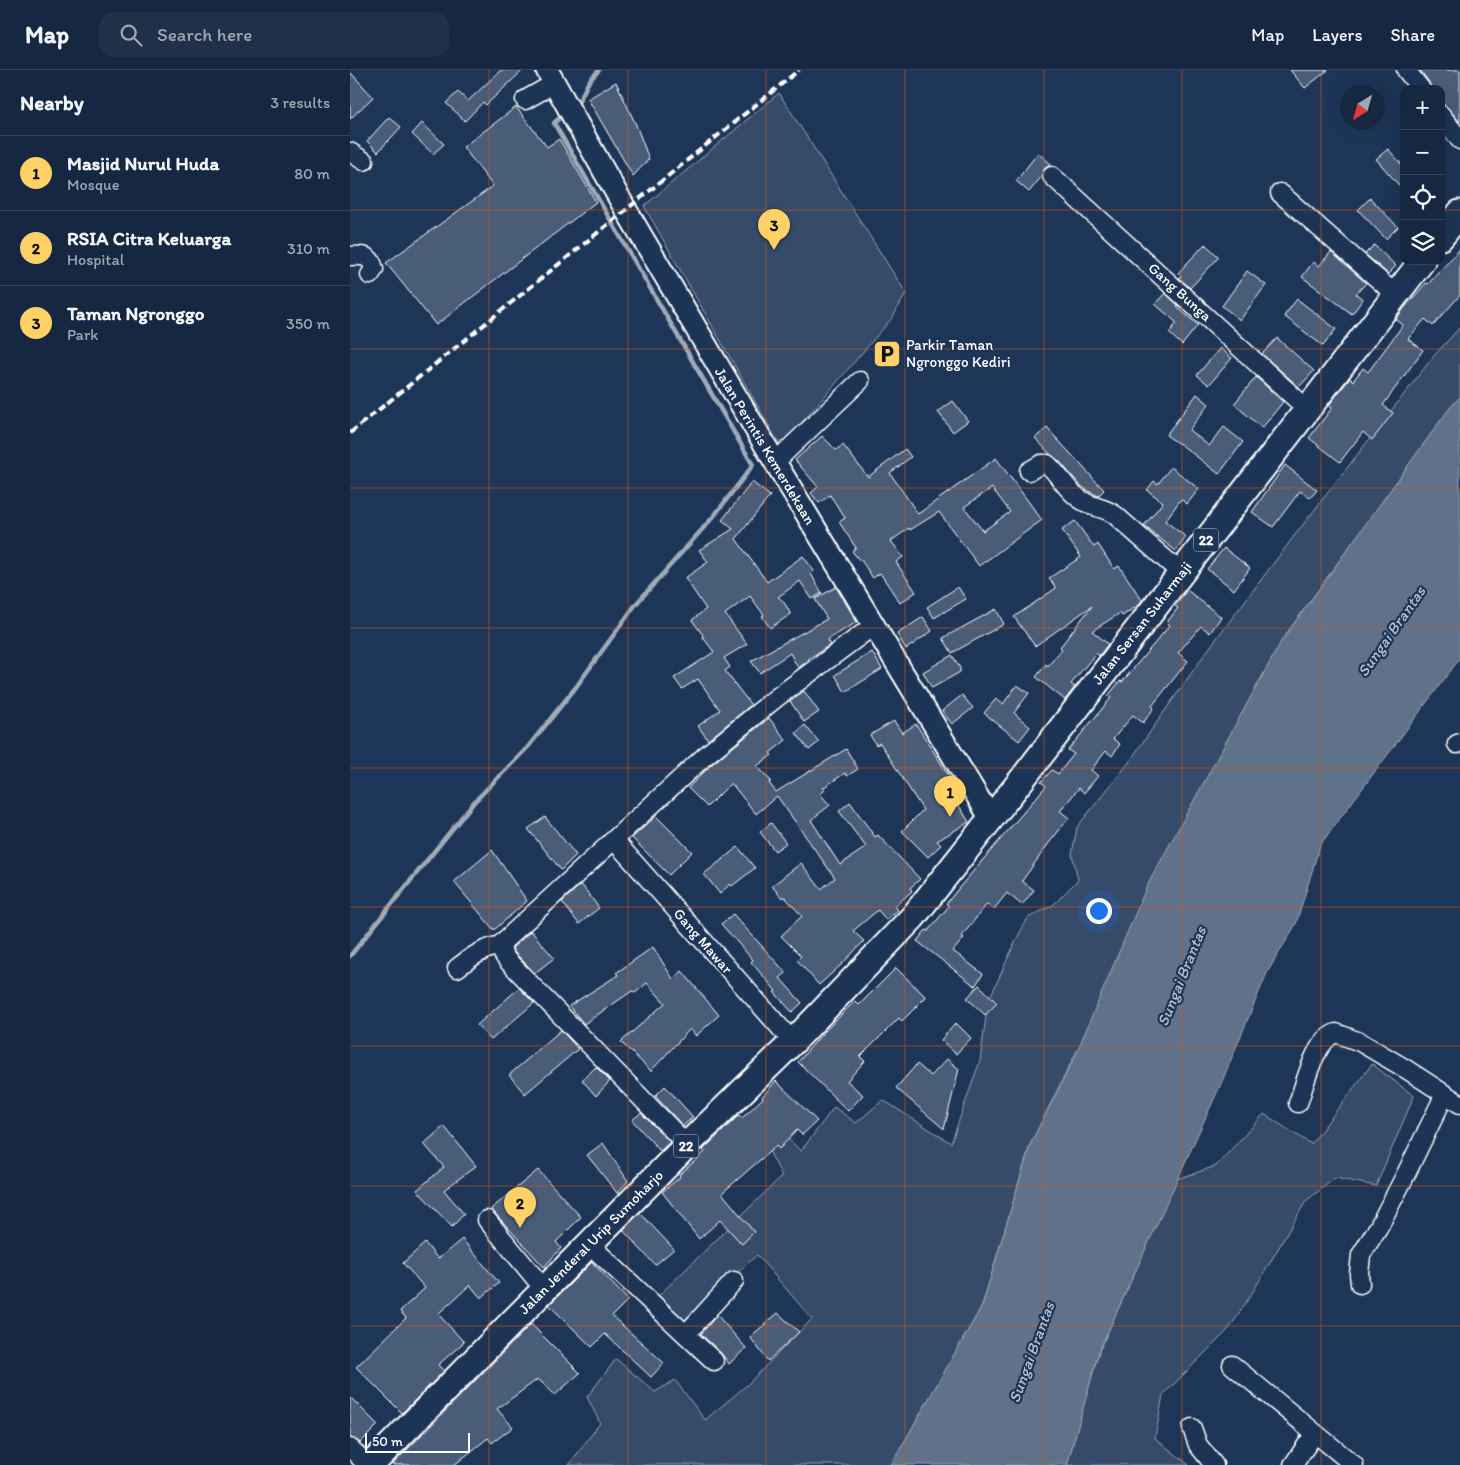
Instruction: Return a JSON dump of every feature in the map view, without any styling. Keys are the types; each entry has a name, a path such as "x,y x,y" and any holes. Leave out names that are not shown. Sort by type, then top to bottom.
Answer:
{"highway":[{"path":"1445,232 1460,212"},
{"name":"Jalan Sersan Suharmaji","path":"990,819 1419,265"},
{"name":"Jalan Jenderal Urip Sumoharjo","path":"370,1465 544,1288 792,1042 913,917 990,819"}],"main road":[{"name":"Jalan Perintis Kemerdekaan","path":"550,77 774,462 990,819"}],"street":[{"path":"1406,70 1418,85"},
{"path":"526,100 550,77"},
{"path":"1445,120 1460,140"},
{"name":"Gang Bunga","path":"1052,176 1307,409"},
{"path":"1280,193 1396,295"},
{"path":"350,256 363,255 368,257 374,266 370,275"},
{"path":"774,462 860,381"},
{"path":"1030,471 1041,464 1047,464 1078,498 1093,507 1108,510 1116,515 1181,573"},
{"path":"687,1145 507,960 501,945 504,940 705,756 776,698 873,626"},
{"name":"Gang Mawar","path":"614,840 792,1042"},
{"path":"457,968 471,957 490,947 501,945"},
{"path":"1298,1102 1319,1047 1325,1039 1336,1033 1360,1042 1460,1104"},
{"path":"1360,1284 1361,1255 1379,1226 1445,1094"},
{"path":"487,1220 544,1288"},
{"path":"589,1244 714,1360"},
{"path":"686,1334 734,1281"},
{"path":"1232,1365 1354,1465"},
{"path":"1192,1428 1198,1445 1214,1465"},
{"path":"1293,1465 1316,1433"},
{"path":"350,1448 370,1465"}],"shaded area":[{"path":"779,93 906,293 893,317 781,447 644,206"},
{"path":"1460,327 1460,397 1449,409 1282,640 1030,1145 982,1306 891,1465 569,1465 600,1423 587,1397 616,1359 655,1392 675,1380 705,1420 747,1385 812,1319 757,1255 672,1331 651,1303 782,1176 766,1145 779,1130 801,1151 834,1107 856,1123 883,1100 951,1143 980,1061 988,1002 1017,938 1028,918 1053,905 1078,880 1072,854 1077,827 1127,765 1204,655 1295,535 1433,357"},
{"path":"1372,1064 1414,1096 1376,1186 1335,1178 1306,1201 1229,1329 1163,1395 1155,1438 1189,1465 1067,1465 1099,1351 1177,1179 1216,1166 1264,1114 1311,1144"}],"water":[{"name":"Sungai Brantas","path":"1460,397 1460,658 1320,845 1296,924 1267,973 1220,1086 1099,1351 1067,1465 891,1465 982,1306 1030,1145 1075,1056 1147,886 1282,640 1449,409"}],"building":[{"path":"501,70 523,70 486,105 483,102 465,121 446,103 458,92 468,101"},
{"path":"1290,70 1328,70 1305,88"},
{"path":"1420,70 1460,70 1460,122 1445,106 1445,85 1430,85"},
{"path":"350,72 373,97 350,119"},
{"path":"616,82 649,159 633,176 588,99"},
{"path":"516,107 547,147 559,139 596,202 436,325 386,263 493,186 463,147"},
{"path":"389,117 401,127 378,152 367,141"},
{"path":"422,123 444,144 433,154 412,134"},
{"path":"1388,149 1400,162 1400,186 1376,159"},
{"path":"1038,153 1051,164 1044,169 1042,176 1029,192 1016,181"},
{"path":"1370,198 1398,227 1386,239 1358,210"},
{"path":"1205,244 1219,257 1190,288 1179,278 1181,276 1178,273"},
{"path":"1374,245 1396,266 1388,274 1365,254"},
{"path":"1460,249 1460,295 1433,326 1425,319 1408,339 1423,350 1383,405 1393,413 1372,440 1363,432 1340,462 1309,438 1332,408 1329,405 1350,378 1353,381 1363,368 1368,372 1403,325 1396,319 1406,306"},
{"path":"1331,252 1366,283 1356,294 1363,299 1352,314 1302,277 1313,262 1319,266"},
{"path":"1247,271 1266,285 1240,320 1222,306"},
{"path":"1165,293 1178,305 1177,307 1198,325 1182,345 1169,333 1177,323 1155,304"},
{"path":"1297,299 1336,329 1323,346 1284,316"},
{"path":"1277,338 1314,371 1299,387 1262,354"},
{"path":"1220,348 1232,358 1209,385 1197,375"},
{"path":"1256,377 1283,402 1262,428 1234,404"},
{"path":"1197,394 1209,404 1189,430 1209,446 1224,427 1243,442 1219,474 1166,435"},
{"path":"953,401 968,421 953,432 938,412"},
{"path":"1047,428 1104,490 1098,496 1082,487 1035,438"},
{"path":"822,436 836,450 843,445 868,477 905,449 911,457 890,473 918,514 996,458 1042,520 979,566 939,512 910,530 909,528 891,541 903,557 896,562 916,592 900,603 880,573 873,578 861,560 852,551 856,548 839,522 845,518 830,495 819,503 811,493 818,487 795,460","holes":["992,488 1010,512 983,531 964,507"]},
{"path":"1285,465 1317,490 1310,498 1300,491 1273,527 1252,512"},
{"path":"1171,467 1199,489 1187,504 1181,499 1165,521 1186,537 1176,551 1144,526 1163,502 1147,490 1154,481 1158,484"},
{"path":"752,482 770,496 736,539 767,582 803,556 814,571 811,574 822,593 812,599 800,581 778,597 783,601 791,614 770,628 762,616 764,615 750,596 725,614 747,644 724,658 730,667 725,671 751,705 708,740 698,726 720,710 698,679 682,689 674,678 714,652 692,620 706,609 685,578 708,562 699,550 733,529 722,520"},
{"path":"1075,521 1094,547 1098,544 1114,569 1119,566 1142,600 1139,605 1122,616 1120,613 1092,631 1108,644 1099,656 1096,653 1071,684 1075,687 1065,700 1036,677 1046,664 1048,666 1062,649 1060,647 1092,606 1035,646 1014,617 1056,588 1049,578 1081,557 1062,530"},
{"path":"1224,548 1250,568 1234,590 1207,569"},
{"path":"836,587 857,622 827,640 830,645 798,668 790,653 760,673 751,661 827,619 815,599"},
{"path":"958,587 966,599 934,618 927,607"},
{"path":"1187,590 1221,617 1210,633 1201,626 1178,653 1188,661 1152,706 1154,708 1143,723 1133,715 1113,739 1120,744 1112,756 1106,751 1091,770 1098,776 1084,793 1079,788 1060,811 1069,818 1022,881 1034,890 1022,905 1007,893 994,909 987,904 962,936 964,938 953,951 983,974 975,986 917,941 949,906 946,904 958,889 1046,786 1041,782 1052,770 1058,774 1074,754 1068,750 1111,698 1108,696 1120,681 1122,682 1170,625 1167,622 1178,608 1175,606"},
{"path":"996,609 1004,624 952,653 943,638"},
{"path":"923,617 932,631 906,649 897,634"},
{"path":"872,652 882,669 845,692 835,675"},
{"path":"952,655 960,668 960,672 932,688 923,672"},
{"path":"1017,685 1029,693 1014,713 1030,727 1019,741 984,713 996,699 1003,704"},
{"path":"804,691 819,712 804,722 790,701"},
{"path":"962,695 973,708 952,724 942,711"},
{"path":"769,718 786,740 770,753 772,755 757,766 771,781 769,783 776,792 846,749 858,769 847,776 845,773 823,788 825,790 820,794 830,805 811,820 840,865 866,847 839,811 850,802 875,837 878,835 920,879 910,888 912,891 895,906 898,910 886,920 878,910 853,931 864,941 819,985 797,960 801,956 781,936 802,916 772,886 801,863 821,889 835,878 777,796 756,814 731,783 707,807 688,788 712,764"},
{"path":"894,721 902,733 916,724 956,787 950,791 969,822 937,841 941,845 928,857 902,831 923,810 880,743 876,745 870,735"},
{"path":"805,725 819,742 809,750 796,733"},
{"path":"656,816 692,852 669,875 632,838"},
{"path":"545,817 576,855 561,870 528,829"},
{"path":"771,823 786,843 775,851 760,832"},
{"path":"738,847 755,868 732,886 730,884 720,894 704,874"},
{"path":"492,850 527,901 494,930 454,882"},
{"path":"581,884 599,908 579,924 562,902"},
{"path":"733,914 786,973 780,978 802,1003 792,1012 751,962 753,960 721,924"},
{"path":"531,931 554,958 535,973 512,948"},
{"path":"653,947 673,979 682,971 719,1015 696,1036 690,1029 651,1071 621,1042 665,1003 647,983 635,993 632,991 584,1024 569,1006 618,975 616,973"},
{"path":"896,968 926,997 902,1021 899,1018 860,1057 865,1061 847,1081 863,1095 848,1111 798,1062 821,1035 855,1001 859,1005"},
{"path":"979,985 997,1003 985,1015 967,998"},
{"path":"519,988 534,1003 491,1040 477,1025"},
{"path":"956,1023 971,1038 956,1054 941,1040"},
{"path":"561,1030 578,1049 525,1094 509,1075"},
{"path":"947,1059 959,1069 944,1129 896,1088 917,1064 931,1076"},
{"path":"596,1067 610,1081 596,1096 582,1080"},
{"path":"776,1081 817,1121 802,1135 797,1130 779,1149 776,1146 722,1193 754,1232 742,1244 720,1220 699,1239 662,1192 705,1152 703,1150 739,1115 742,1118 763,1098"},
{"path":"665,1086 693,1117 683,1126 655,1096"},
{"path":"641,1113 670,1142 660,1151 632,1120"},
{"path":"444,1126 476,1166 444,1190 464,1214 452,1227 417,1190 444,1167 424,1144"},
{"path":"603,1143 628,1181 617,1193 587,1155"},
{"path":"538,1170 581,1217 556,1242 561,1248 544,1267 491,1209"},
{"path":"640,1213 674,1249 655,1265 623,1230"},
{"path":"462,1239 499,1283 481,1298 470,1285 438,1314 464,1342 438,1365 444,1371 402,1413 356,1367 406,1318 400,1311 425,1288 403,1263 425,1243 438,1259"},
{"path":"592,1262 628,1300 612,1316 664,1363 651,1377 605,1334 592,1347 549,1305"},
{"path":"778,1313 799,1332 768,1361 750,1337"},
{"path":"717,1315 746,1348 729,1364 721,1353 701,1334"},
{"path":"531,1324 580,1373 555,1395 538,1379 497,1409 513,1427 492,1443 488,1438 454,1465 392,1465"},
{"path":"350,1397 378,1425 360,1443 350,1438"}],"waterway":[{"path":"574,105 579,101 589,81 599,70"},
{"path":"350,956 474,802 528,747 576,687 636,604 714,516 753,465 554,123 565,113"}],"railway":[{"path":"350,433 799,70"}],"place":[{"name":"Taman Ngronggo","path":"774,250"},
{"name":"Parkir Taman Ngronggo Kediri","path":"887,354"},
{"name":"Masjid Nurul Huda","path":"950,817"},
{"name":"RSIA Citra Keluarga","path":"520,1228"}]}
